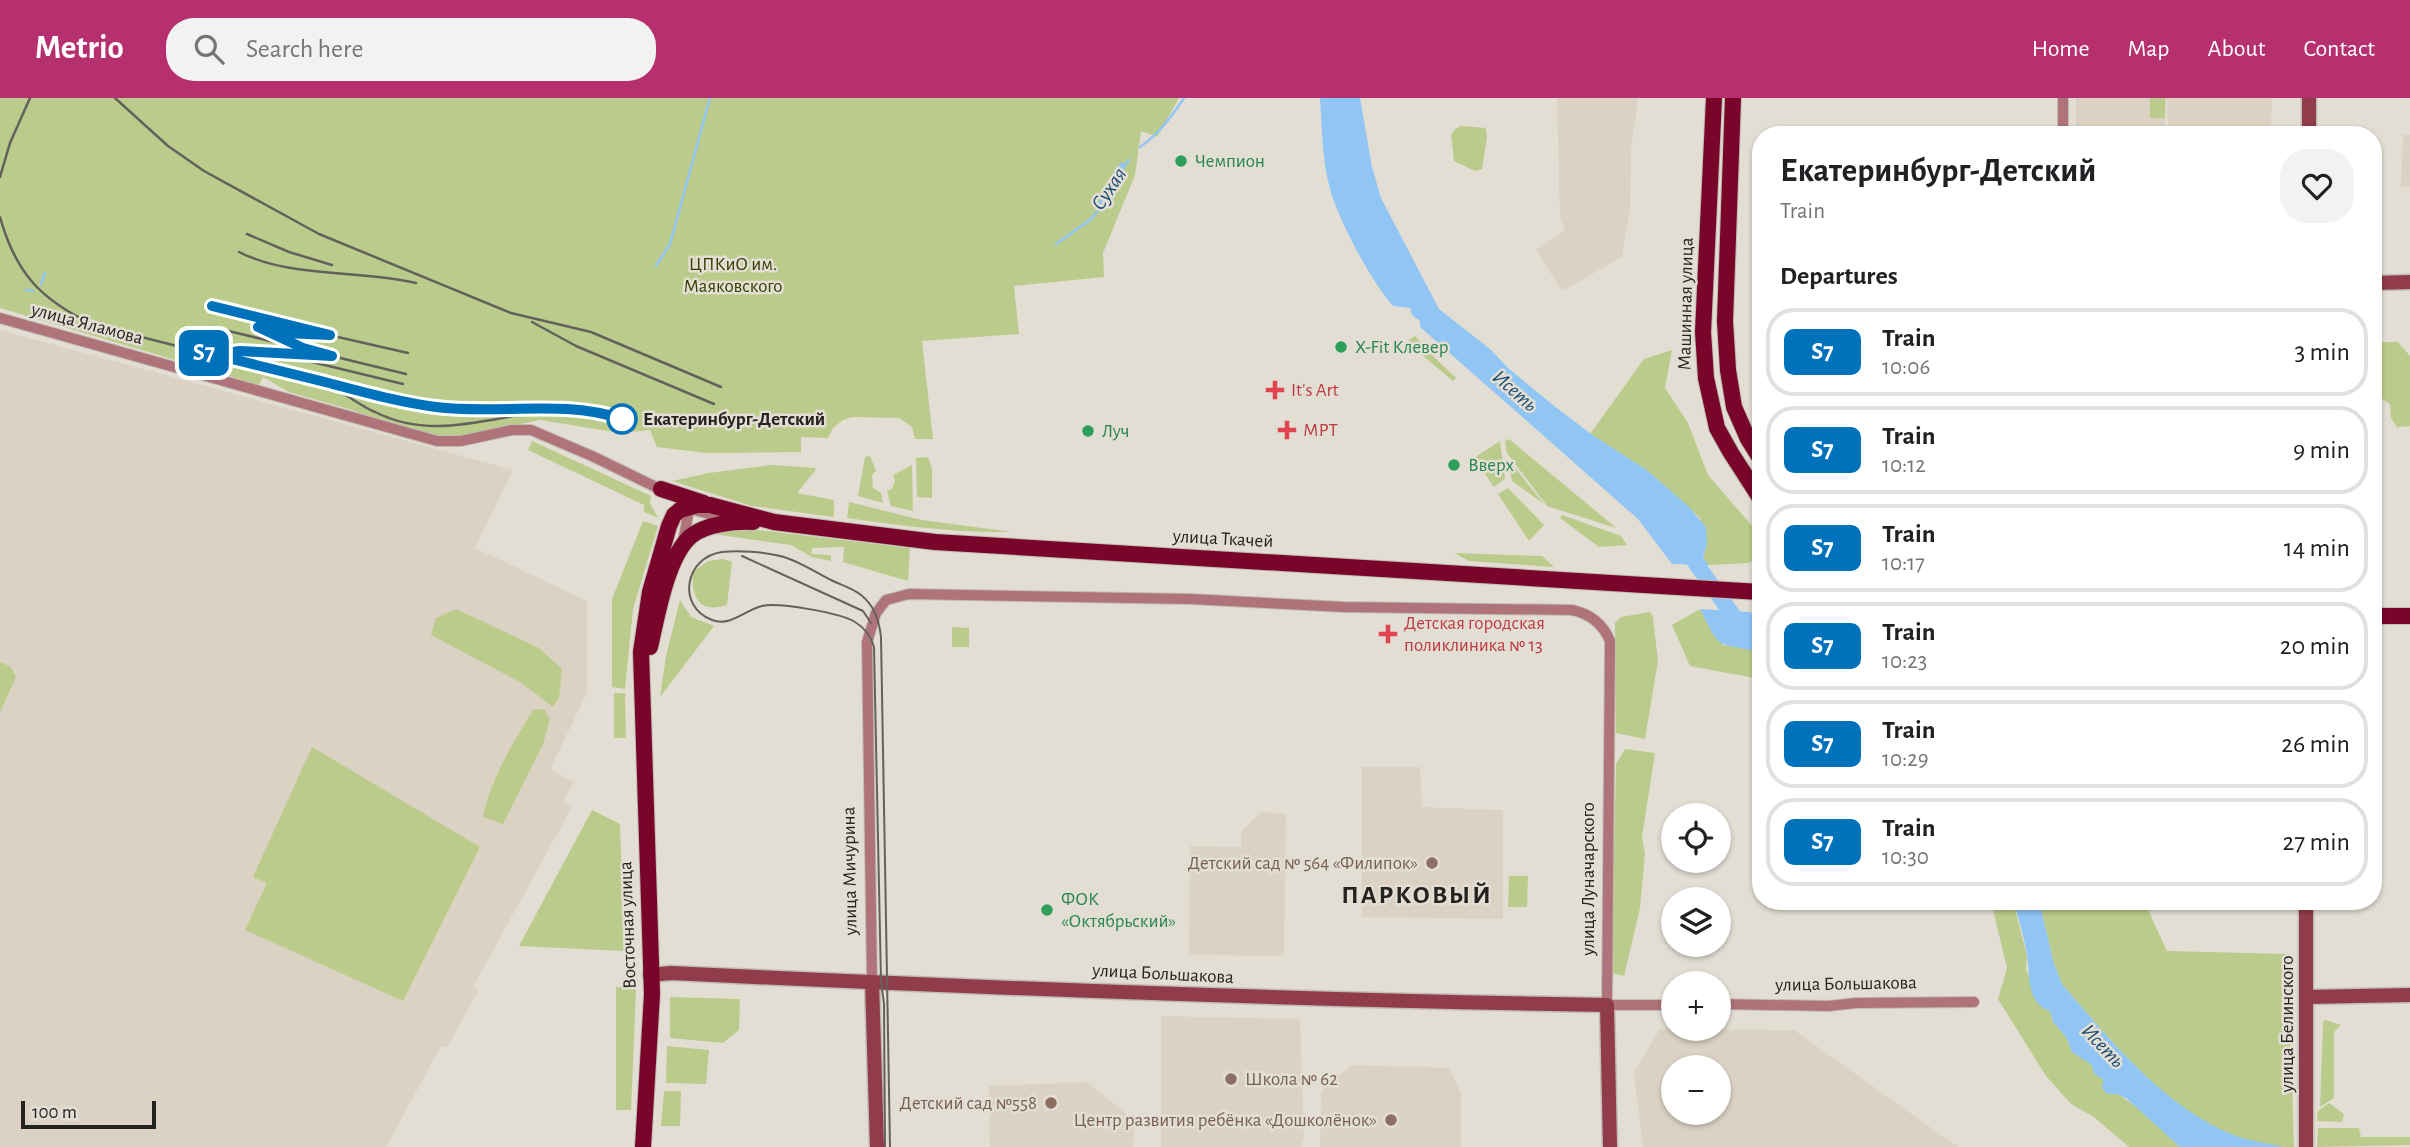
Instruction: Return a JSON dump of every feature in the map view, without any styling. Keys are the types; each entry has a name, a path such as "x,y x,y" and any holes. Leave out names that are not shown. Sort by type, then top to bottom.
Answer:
{"main road":[{"name":"Машинная улица","path":"1714,98 1703,332 1706,378 1717,428 1752,486"},
{"name":"Машинная улица","path":"1733,98 1725,309 1728,370 1734,407 1752,445"},
{"path":"662,489 710,505"},
{"path":"662,489 670,502 670,526"},
{"name":"улица Ткачей","path":"687,507 710,505 775,523 935,542 1752,592"},
{"name":"Восточная улица","path":"643,1147 652,994 641,652 650,592 670,526 674,514 687,507"},
{"name":"Восточная улица","path":"643,701 649,655 663,591 681,550 692,535 739,521 775,523"},
{"path":"1722,590 1752,584"},
{"path":"2382,615 2410,616"}],"street":[{"path":"2063,98 2063,126"},
{"path":"2309,98 2309,126"},
{"path":"2382,284 2410,282"},
{"name":"улица Яламова","path":"0,318 438,441 461,441 512,430 531,430 662,489"},
{"path":"662,489 700,513 739,521"},
{"path":"681,550 687,507"},
{"name":"улица Луначарского","path":"886,600 909,594 1129,598 1344,607 1572,610 1592,618 1605,628 1610,641 1607,1005 1609,1147"},
{"name":"улица Мичурина","path":"877,1147 867,642 876,613 886,600"},
{"name":"улица Белинского","path":"2306,910 2306,1147"},
{"name":"улица Большакова","path":"650,975 671,973 1204,997 1661,1004"},
{"path":"2306,997 2410,995"},
{"name":"улица Большакова","path":"1731,1004 1828,1006 1856,1003 1975,1002"}],"shaded area":[{"path":"1557,98 1638,98 1631,150 1630,207 1622,257 1562,291 1536,250 1565,230 1560,219"},
{"path":"2076,98 2166,98 2165,126 2076,126"},
{"path":"2167,98 2272,98 2271,126 2168,126"},
{"path":"2403,135 2410,135 2410,187 2401,187"},
{"path":"0,330 513,470 475,548 587,601 587,693 550,769 574,782 563,802 572,807 473,987 478,991 447,1048 441,1046 386,1147 0,1147"},
{"name":"Детский сад № 564 «Филипок»","path":"1362,767 1420,767 1422,807 1503,810 1503,919 1362,917"},
{"path":"1261,812 1286,814 1284,956 1189,955 1190,846 1241,847 1241,832"},
{"name":"Школа № 62","path":"1161,1016 1300,1019 1304,1138 1301,1147 1161,1147"},
{"path":"1660,1029 1661,1041 1731,1041 1731,1030 1794,1030 1958,1147 1643,1147 1634,1072"},
{"name":"Центр развития ребёнка «Дошколёнок»","path":"1352,1065 1449,1068 1461,1094 1461,1147 1320,1147 1321,1091"},
{"name":"Детский сад №558","path":"1087,1082 1134,1120 1133,1147 990,1147 989,1086"}],"green space":[{"name":"ЦПКиО им. Маяковского","path":"0,98 1179,98 1157,137 1141,131 1135,175 1103,253 1104,277 1014,286 1019,334 922,341 933,439 915,439 912,427 899,418 852,417 833,428 828,438 801,437 801,452 706,453 657,447 650,430 620,433 540,420 454,438 420,436 352,410 289,392 263,377 259,385 0,308"},
{"path":"2150,98 2165,98 2165,118 2150,118"},
{"path":"1461,126 1486,128 1482,169 1475,171 1454,161 1451,135"},
{"path":"1415,336 1456,378 1453,381 1415,349 1409,340"},
{"path":"2382,342 2398,342 2410,356 2410,426 2397,427 2391,418 2390,404 2382,399"},
{"path":"1672,350 1665,388 1688,423 1708,475 1752,526 1752,561 1709,565 1703,559 1707,544 1700,518 1648,471 1590,434 1644,359"},
{"path":"1509,439 1616,528 1547,506 1507,453 1505,441"},
{"path":"532,441 651,496 650,503 658,518 644,512 644,505 528,450"},
{"path":"1500,441 1505,479 1494,487 1474,458"},
{"path":"870,456 876,471 872,475 873,488 881,493 883,503 858,496 865,457"},
{"path":"928,457 932,469 932,498 917,497 916,458"},
{"path":"1508,459 1544,504 1512,481"},
{"path":"772,465 816,468 797,493 834,500 834,517 752,506 672,481 709,473"},
{"path":"912,465 913,511 891,506 887,491 892,489 895,481 893,475"},
{"path":"1508,488 1544,525 1529,541 1498,494"},
{"path":"849,502 922,520 1012,532 929,528 847,518"},
{"path":"1562,515 1621,536 1627,545 1599,547 1560,518"},
{"path":"643,521 658,526 633,609 625,689 612,687 612,599"},
{"path":"741,528 910,548 908,581 843,562 844,547 812,548 811,554 831,555 831,561 812,557 791,545 706,533"},
{"path":"1454,553 1542,556 1554,567 1469,561"},
{"path":"723,559 732,562 727,605 703,605 695,596 693,572 708,561"},
{"path":"680,600 691,617 714,626 660,697 666,656"},
{"path":"456,609 539,648 562,669 559,698 553,707 520,682 431,635 436,618"},
{"path":"1700,609 1723,645 1752,650 1752,678 1690,666 1672,625"},
{"path":"1650,612 1653,617 1658,661 1645,739 1616,733 1615,623 1621,617"},
{"path":"952,627 969,628 969,647 952,647"},
{"path":"0,662 11,667 16,677 0,712"},
{"path":"614,693 625,693 626,738 614,738"},
{"path":"544,709 550,719 543,744 503,824 483,817 496,776 510,748 533,710"},
{"path":"312,747 480,847 403,1001 245,930 267,883 253,877"},
{"path":"1625,749 1655,753 1642,837 1645,854 1640,908 1624,976 1611,973 1616,764"},
{"path":"592,810 620,824 624,951 519,946"},
{"path":"1509,876 1528,876 1527,907 1508,907"},
{"path":"1993,910 2015,910 2027,956 2026,970 2050,1011 2053,1022 2066,1037 2072,1052 2093,1065 2118,1094 2142,1111 2180,1147 2129,1147 2094,1117 2071,1104 2046,1076 1998,999 2007,968"},
{"path":"2041,910 2148,910 2167,951 2288,954 2294,1147 2257,1143 2224,1131 2192,1114 2135,1066 2109,1039 2062,984 2054,964"},
{"path":"616,987 634,987 636,991 631,1110 616,1110"},
{"path":"670,997 740,999 739,1030 723,1043 670,1038"},
{"path":"2325,1020 2341,1025 2334,1032 2334,1098 2320,1107 2323,1022"},
{"path":"667,1046 709,1050 706,1084 666,1083"},
{"path":"664,1091 681,1091 680,1126 661,1126"},
{"path":"2329,1103 2344,1114 2342,1122 2317,1121 2318,1111"},
{"path":"2318,1128 2359,1128 2361,1137 2410,1137 2410,1145 2317,1147"}],"water":[{"path":"1320,98 1360,98 1372,167 1381,198 1439,309 1490,349 1508,368 1553,405 1591,434 1648,471 1688,506 1706,527 1707,544 1703,558 1709,565 1672,564 1638,519 1420,327 1420,321 1412,315 1410,308 1393,306 1365,266 1333,198 1325,164"},
{"path":"1122,162 1125,165 1114,197 1108,207 1097,205 1115,169"},
{"path":"1700,609 1750,612 1752,650 1721,643"},
{"path":"2016,910 2041,910 2054,964 2062,984 2119,1049 2160,1088 2182,1106 2231,1134 2284,1147 2180,1147 2127,1099 2118,1094 2107,1094 2102,1088 2103,1079 2094,1074 2092,1065 2072,1052 2066,1037 2053,1022 2050,1011 2042,1007 2033,995"}],"waterway":[{"path":"656,266 670,244 710,98"},
{"name":"Сухая","path":"1140,147 1159,131 1184,98"},
{"name":"Сухая","path":"1124,167 1129,160"},
{"name":"Сухая","path":"1056,244 1090,220 1104,204"},
{"path":"41,284 45,273"},
{"path":"26,290 33,291"},
{"name":"Исеть","path":"1685,548 1742,628 1752,634"}],"tram line":[{"path":"885,1147 884,1004 881,982 874,647 867,633 855,622 809,609 770,605 756,608 732,620 712,620 693,604 690,583 693,572 700,563 709,556 722,552 759,552 793,560 858,593 870,604 877,620 881,637 890,1147"},
{"path":"742,556 863,611 871,623"}],"railway":[{"path":"0,177 10,143 30,98"},
{"path":"115,98 168,146 204,171 319,234 511,313 591,332 721,387"},
{"path":"0,217 14,254 33,283 59,306 94,325 411,404 444,408 557,408 622,420"},
{"path":"247,234 289,252 332,265"},
{"path":"239,252 281,266 416,283"},
{"path":"212,306 275,322"},
{"path":"532,322 576,346 714,404"},
{"path":"212,327 295,347"},
{"path":"259,327 285,333 329,335 408,353"},
{"path":"223,352 332,356 406,374"},
{"path":"308,361 403,384"},
{"path":"342,393 366,408 411,424 446,426 519,415"}],"train":[{"name":"S7","path":"212,306 330,335 285,333 258,327 303,348 332,356 240,351 226,353 191,349 415,404 440,408 578,409 601,412 622,419"}],"place":[{"name":"Чемпион","path":"1181,161"},
{"name":"X-Fit Клевер","path":"1341,347"},
{"name":"It's Art","path":"1275,390"},
{"name":"Екатеринбург-Детский","path":"622,419"},
{"name":"МРТ","path":"1287,430"},
{"name":"Луч","path":"1088,431"},
{"name":"Вверх","path":"1454,465"},
{"name":"Детская городская поликлиника № 13","path":"1388,634"},
{"name":"Детский сад № 564 «Филипок»","path":"1432,863"},
{"name":"ФОК «Октябрьский»","path":"1047,910"},
{"name":"Школа № 62","path":"1231,1079"},
{"name":"Детский сад №558","path":"1051,1103"},
{"name":"Центр развития ребёнка «Дошколёнок»","path":"1391,1120"}],"district":[{"name":"ПАРКОВЫЙ","path":"1417,895"}]}
